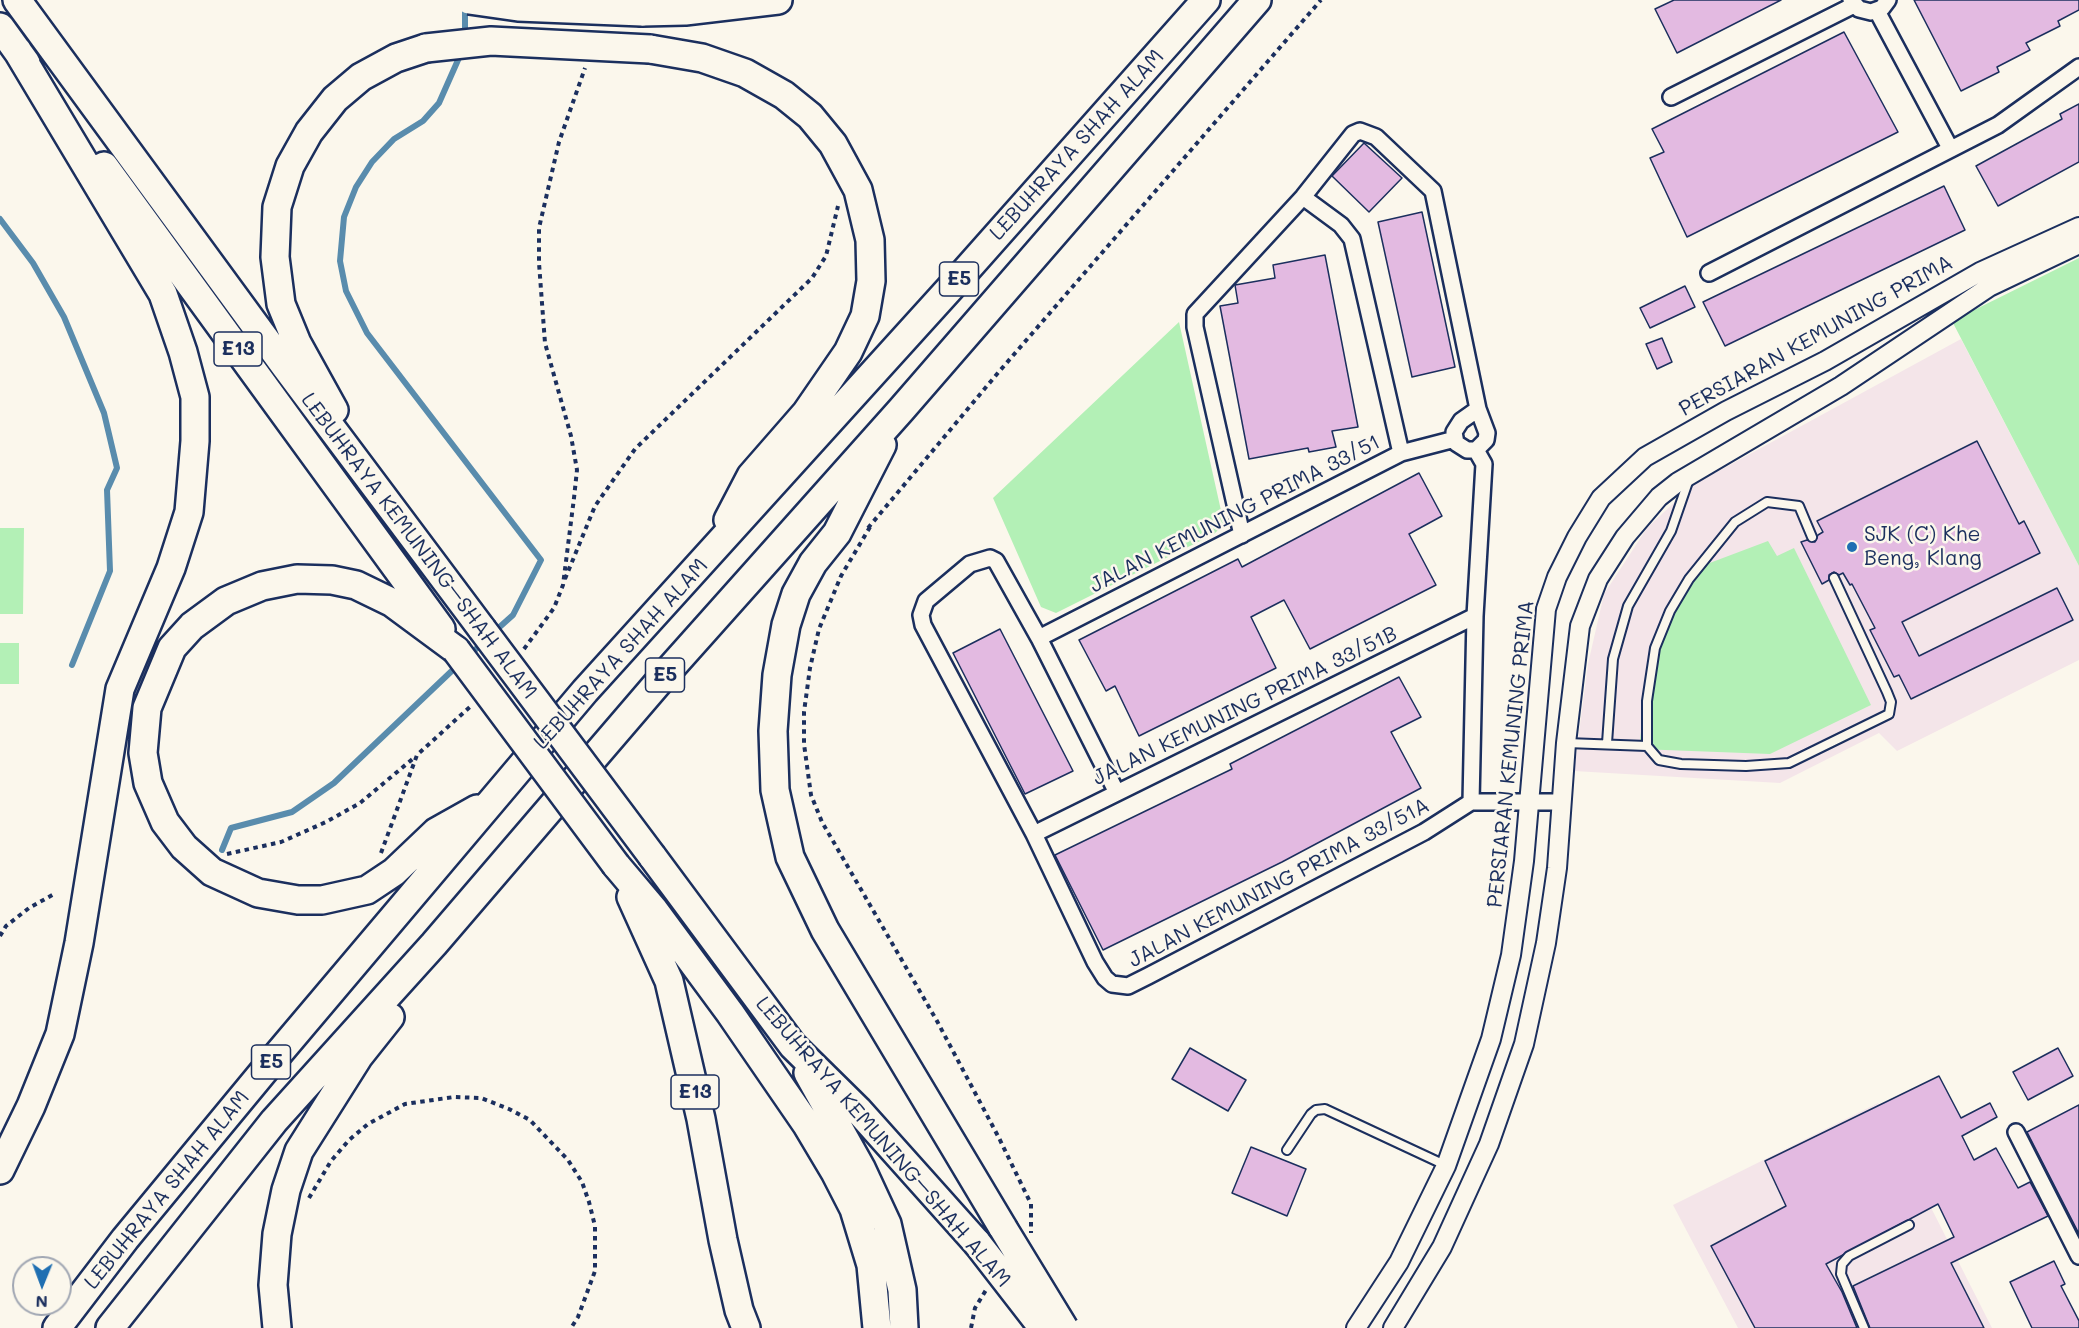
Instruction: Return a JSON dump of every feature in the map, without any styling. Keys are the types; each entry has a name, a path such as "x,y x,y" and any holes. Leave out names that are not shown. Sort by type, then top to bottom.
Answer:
{"highway":[{"name":"LEBUHRAYA KEMUNING–SHAH ALAM","path":"17,0 285,366 359,462 793,1046 858,1110 977,1243 1043,1328"},
{"path":"469,0 518,7 642,12 685,11 778,0"},
{"name":"LEBUHRAYA SHAH ALAM","path":"57,1328 125,1239 585,691 709,556 1206,0"},
{"name":"LEBUHRAYA SHAH ALAM","path":"110,1328 274,1120 434,944 669,670 901,410 1257,0"},
{"name":"LEBUHRAYA KEMUNING–SHAH ALAM","path":"0,27 166,249 456,650 616,866 669,981 701,1119 723,1240 739,1310 746,1328"},
{"path":"359,462 328,395 297,343 281,304 275,257 277,207 290,166 309,132 335,99 361,77 396,58 426,48 491,41 650,49 702,58 746,73 784,95 810,116 833,144 858,190 870,240 871,281 865,316 848,352 806,413 751,476 709,556"},
{"path":"0,1170 31,1106 60,1034 79,943 120,689 171,568 189,513 195,441 195,397 164,294 17,50"},
{"path":"901,410 837,533 813,563 796,594 786,625 777,675 773,731 775,790 790,857 825,930 1064,1328"},
{"path":"456,650 391,602 356,585 332,580 297,579 262,586 226,601 192,626 172,648 158,676 147,708 143,753 148,783 171,831 184,847 212,872 258,893 298,900 338,897 367,890 394,872 436,832 491,801"},
{"path":"616,866 654,910 730,1013 807,1125 835,1172 854,1209 871,1265 877,1328"},
{"path":"277,1328 273,1285 277,1234 286,1190 299,1151 359,1056 395,1011 434,944"},
{"path":"793,1046 861,1168 887,1224 902,1290 904,1328"}],"street":[{"path":"1671,97 1852,3 1864,11 1882,5 1950,148"},
{"path":"1709,273 1998,125 2079,67"},
{"path":"1242,535 1194,319 1198,308 1303,197 1348,137 1360,131 1376,137 1433,191 1478,409 1487,434 1486,440 1476,450 1463,449 1455,439 1457,425 1478,409"},
{"path":"1303,197 1341,225 1352,239 1401,453"},
{"name":"PERSIARAN KEMUNING PRIMA","path":"1356,1328 1399,1262 1446,1166 1491,1040 1511,955 1529,804 1546,609 1557,577 1572,547 1602,498 1646,456 1726,411 1855,344 1980,272 2079,227"},
{"name":"PERSIARAN KEMUNING PRIMA","path":"1393,1328 1442,1247 1489,1144 1524,1044 1546,942 1557,868 1566,743 1580,626 1598,579 1625,537 1659,497 1691,474 1868,368 1989,287 2079,244"},
{"path":"1855,344 1868,368"},
{"name":"JALAN KEMUNING PRIMA 33/51","path":"1039,638 1401,453 1455,439"},
{"path":"1476,450 1484,464 1475,616 1471,802 1529,804 1562,802"},
{"path":"1034,834 932,645 921,615 934,592 970,564 990,558 1000,567 1039,638 1117,792"},
{"name":"JALAN KEMUNING PRIMA 33/51B","path":"1034,834 1475,616"},
{"name":"JALAN KEMUNING PRIMA 33/51A","path":"1034,834 1105,978 1119,987 1128,986 1424,832 1471,802"},
{"path":"2016,1132 2079,1256"}],"lane":[{"path":"1607,743 1613,659 1628,606 1671,531 1691,474"},
{"path":"1812,537 1800,506 1767,502 1735,522 1689,579 1670,611 1655,648 1647,701 1647,746 1659,760 1681,764 1746,766 1789,763 1889,714 1891,702 1887,692 1834,578"},
{"path":"1566,743 1647,746"},
{"path":"1287,1150 1316,1110 1335,1113 1446,1166"},
{"path":"1864,1328 1841,1274 1842,1264 1849,1256 1909,1225"}],"path":[{"path":"846,553 997,374 1321,0"},
{"path":"563,585 577,470 571,436 545,344 539,263 539,228 559,142 586,64"},
{"path":"519,655 543,627 595,507 635,449 812,278 826,256 839,201"},
{"path":"870,526 841,576 819,629 810,668 804,712 804,744 811,795 822,822 937,1021 999,1138 1031,1204 1031,1234"},
{"path":"226,854 281,842 326,822 360,803 477,700"},
{"path":"375,863 381,855 417,755"},
{"path":"0,936 6,926 29,908 56,893"},
{"path":"304,1205 331,1161 349,1140 368,1124 405,1104 454,1096 481,1098 508,1109 530,1120 568,1160 582,1182 589,1202 597,1245 595,1270 578,1317 571,1328"},
{"path":"972,1328 975,1308 988,1287"}],"shaded area":[{"name":"SJK (C) Khe Beng, Klang","path":"1961,339 2079,566 2079,660 1897,751 1879,733 1780,783 1574,771 1588,664 1604,594 1647,528 1693,485"},
{"path":"1878,1103 1992,1328 1738,1328 1673,1205"}],"green space":[{"path":"2079,258 2079,566 1952,321"},
{"path":"1179,322 1224,524 1214,534 1056,613 1041,607 993,498"},
{"path":"0,528 24,528 23,614 0,614"},
{"path":"1768,541 1777,556 1794,548 1871,705 1770,754 1639,749 1649,663 1679,597 1707,564"},
{"path":"0,643 19,643 19,684 0,684"}],"building":[{"path":"1674,0 1781,0 1677,53 1655,9"},
{"path":"1914,0 2079,0 2079,10 2058,21 2060,26 2026,43 2030,50 1997,67 1999,72 1961,91"},
{"path":"1844,32 1898,132 1687,237 1650,158 1664,152 1652,129"},
{"path":"2079,104 2079,162 1998,206 1976,166 2062,119 2060,114"},
{"path":"1364,143 1402,178 1369,212 1332,176"},
{"path":"1944,186 1965,230 1725,346 1703,302"},
{"path":"1422,212 1455,367 1412,377 1378,222"},
{"path":"1325,255 1358,427 1332,431 1336,447 1309,452 1308,448 1249,459 1220,306 1238,303 1235,285 1275,278 1273,265"},
{"path":"1685,286 1695,307 1650,328 1640,308"},
{"path":"1662,338 1672,362 1657,369 1646,344"},
{"path":"1977,441 2019,524 2024,521 2040,553 1902,622 1919,656 2057,588 2073,620 1911,699 1899,675 1894,677 1870,630 1875,628 1852,584 1850,585 1843,573 1839,575 1834,572 1829,575 1829,580 1822,584 1801,542 1807,540 1815,542 1818,535 1823,532 1817,521"},
{"path":"1419,473 1442,516 1409,534 1436,585 1310,649 1284,600 1251,617 1276,668 1139,736 1115,686 1106,691 1079,640 1238,559 1242,567"},
{"path":"1000,629 1073,771 1025,794 953,653"},
{"path":"1399,677 1421,717 1391,732 1421,788 1282,862 1103,950 1055,855 1232,769 1230,764"},
{"path":"1190,1048 1246,1080 1228,1111 1172,1079"},
{"path":"2058,1048 2073,1076 2028,1100 2013,1072"},
{"path":"1939,1076 1961,1118 1990,1103 1997,1117 1962,1136 1974,1160 1996,1148 2018,1188 2030,1182 2048,1216 1951,1263 1984,1328 1870,1328 1853,1286 1954,1237 1938,1204 1826,1264 1842,1292 1857,1328 1755,1328 1711,1246 1786,1206 1765,1161"},
{"path":"2079,1105 2079,1234 2027,1132"},
{"path":"1251,1147 1306,1169 1287,1216 1232,1193"},
{"path":"2054,1261 2065,1284 2061,1286 2079,1321 2079,1328 2032,1328 2010,1282"}],"waterway":[{"path":"465,7 465,36"},
{"path":"462,51 439,103 423,121 394,139 372,162 356,187 344,217 340,261 346,291 367,333 541,560 513,615 494,632"},
{"path":"0,219 33,263 64,317 104,413 117,468 107,490 110,571 72,665"},
{"path":"468,657 484,641"},
{"path":"222,850 231,828 292,812 334,783 458,665"}],"place":[{"name":"SJK (C) Khe Beng, Klang","path":"1852,547"}]}
